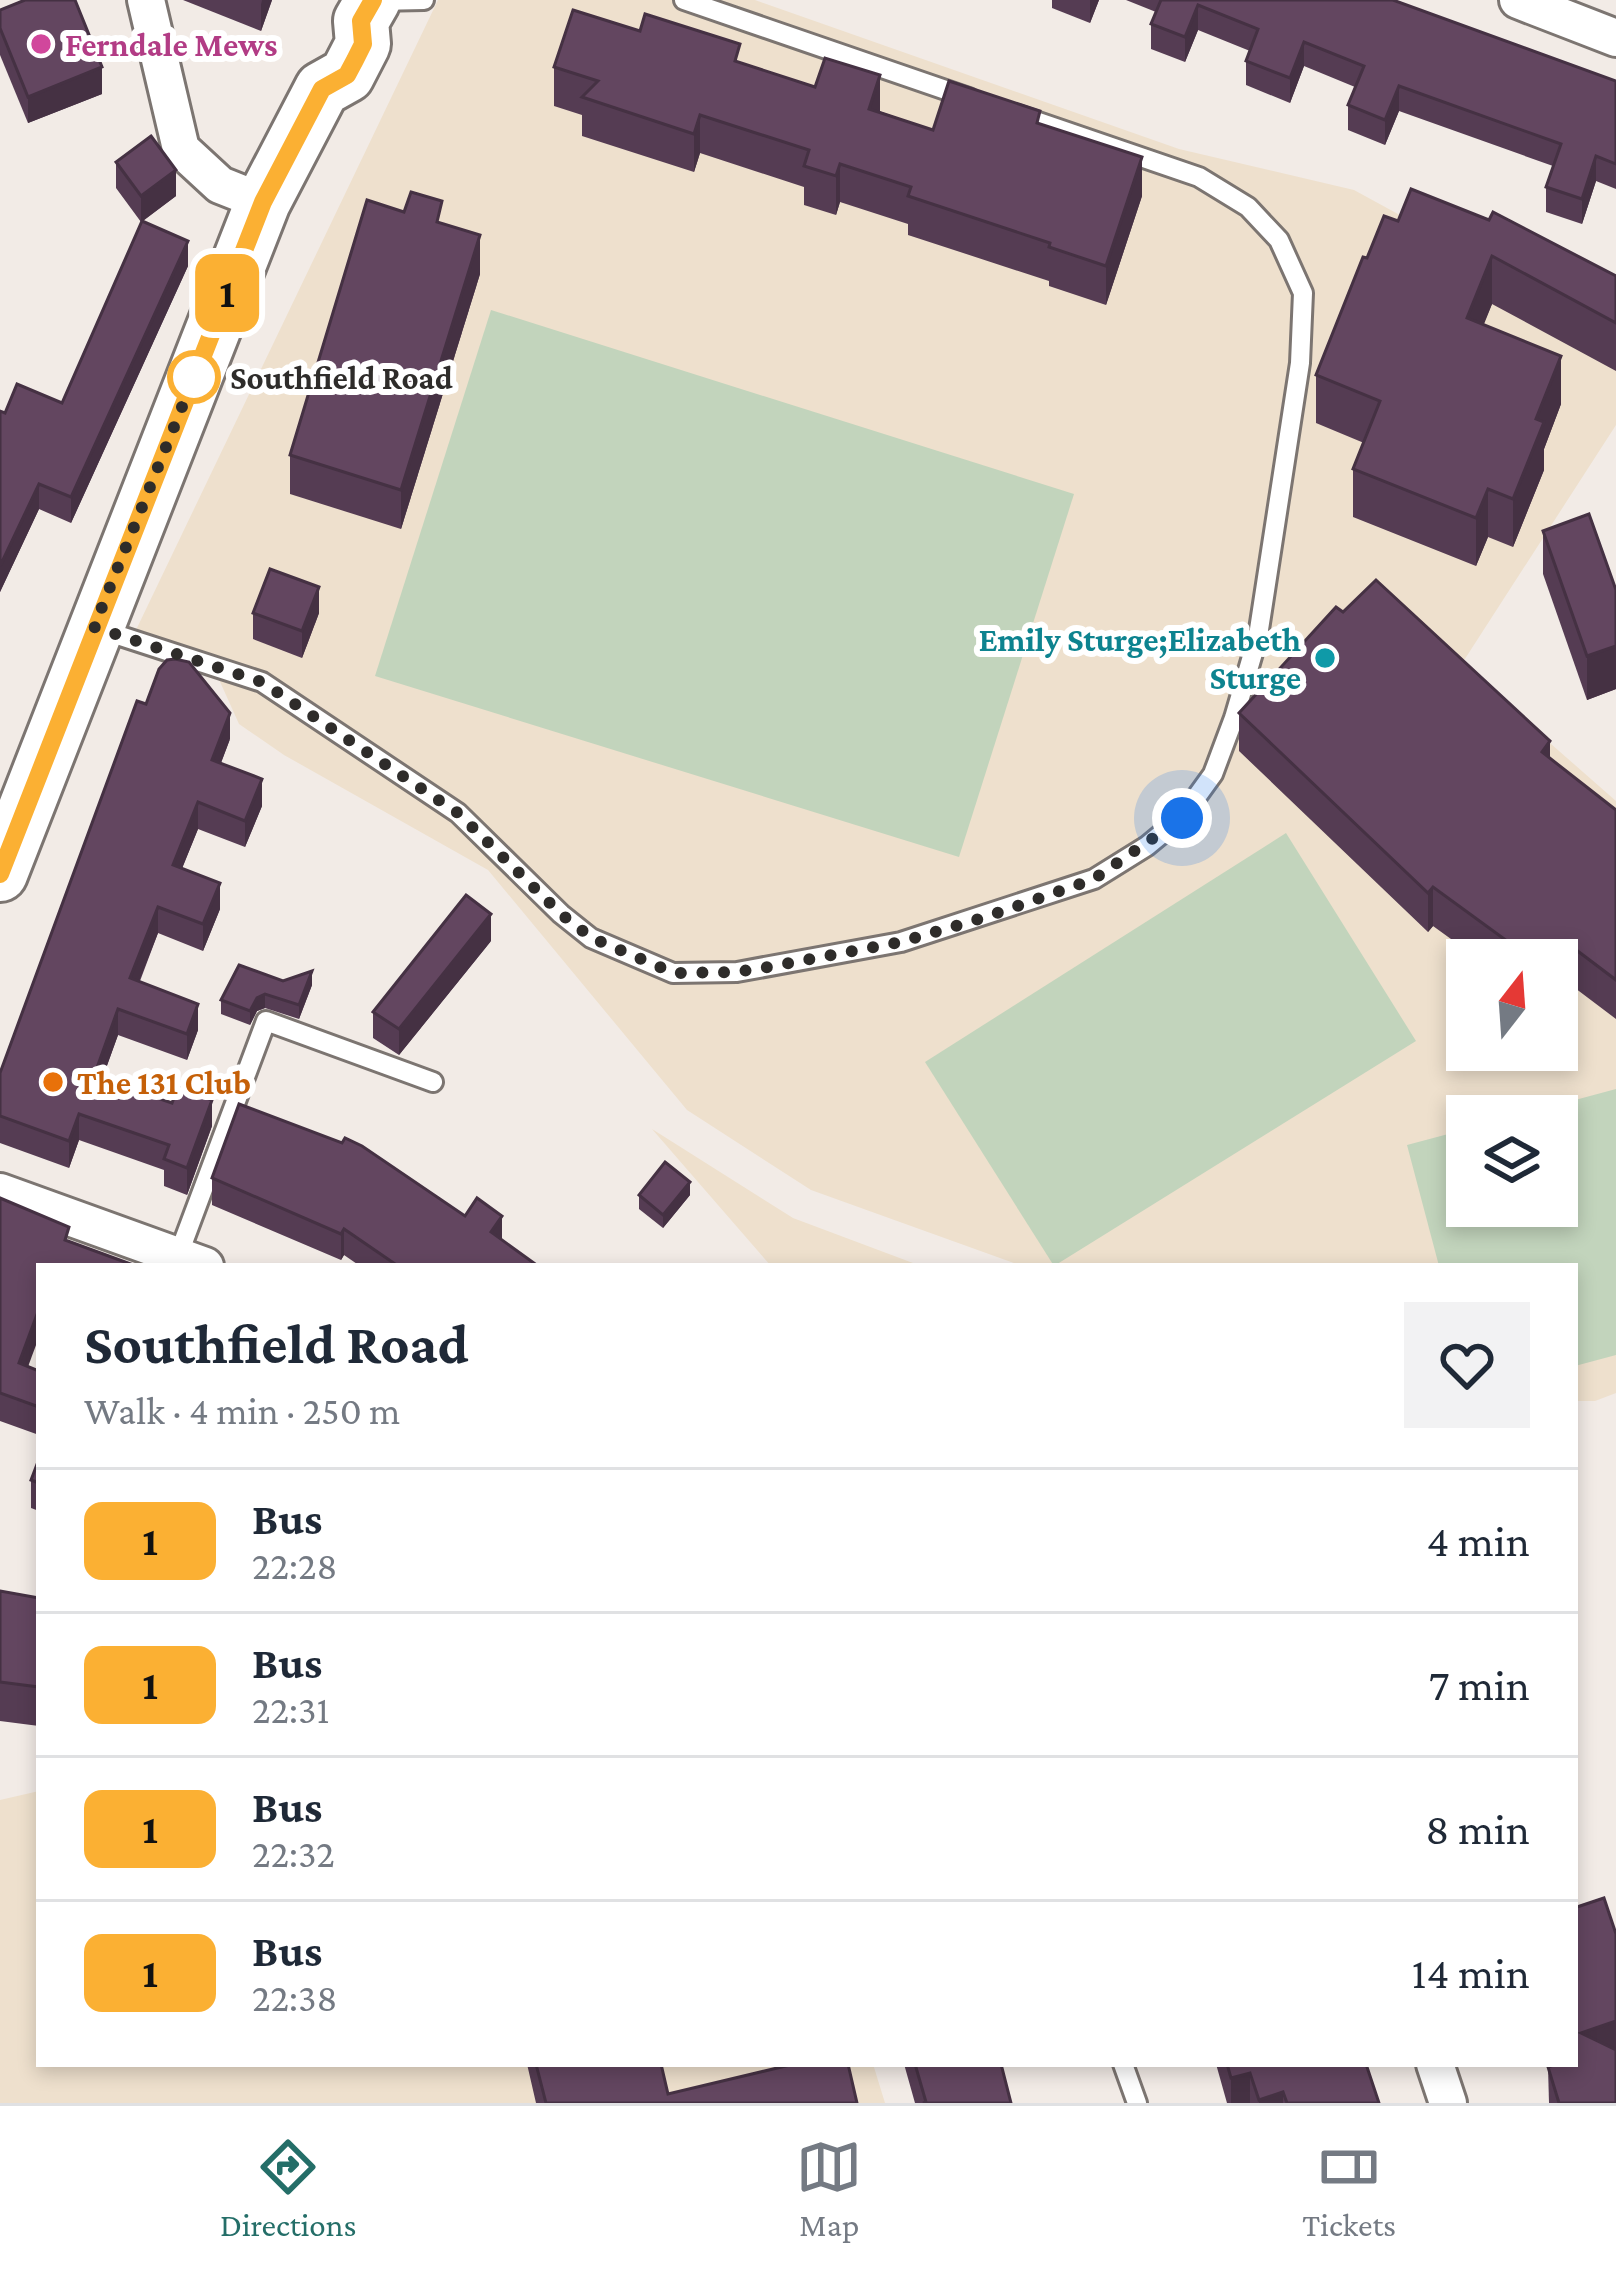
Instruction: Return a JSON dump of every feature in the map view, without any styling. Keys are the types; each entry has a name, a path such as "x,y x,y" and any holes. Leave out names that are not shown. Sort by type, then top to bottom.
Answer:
{"main road":[{"path":"0,874 263,202 322,89 347,75 363,44 369,8"}],"street":[{"path":"146,0 181,149 220,185 263,202"},
{"path":"1518,0 1616,38"},
{"path":"0,1192 191,1261"},
{"path":"1436,2067 1448,2103"}],"lane":[{"path":"369,8 424,0"},
{"path":"94,627 262,682 458,813 592,938 674,973 774,966 901,942 986,917 1094,879 1182,818 1213,775 1258,636 1300,363 1303,293 1279,240 1247,207 1199,177 684,0"},
{"path":"191,1261 266,1021 433,1082"},
{"path":"1124,2067 1136,2103"}],"shaded area":[{"path":"438,0 755,0 1179,149 1354,190 1616,333 1616,425 1461,665 1616,801 1616,1393 1578,1401 1578,1263 1014,1263 811,1190 687,1110 488,870 284,755 239,724 208,655 136,630"},
{"path":"652,1129 793,1218 913,1263 768,1263"},
{"path":"36,1792 36,2067 874,2067 885,2103 0,2103 0,1800"}],"green space":[{"path":"491,310 1074,494 959,857 375,676"},
{"path":"1286,833 1416,1041 1059,1263 1052,1263 925,1062"},
{"path":"1616,1089 1616,1355 1578,1365 1578,1263 1438,1263 1407,1145 1446,1135 1446,1227 1578,1227 1578,1099"}],"building":[{"path":"25,0 75,0 102,67 28,97 0,28 0,10"},
{"path":"1161,0 1393,0 1616,81 1616,164 1596,156 1582,199 1546,187 1561,144 1399,86 1385,120 1348,105 1364,66 1304,42 1290,78 1246,61 1258,29 1198,5 1185,37 1151,24"},
{"path":"573,10 640,31 645,14 740,44 735,61 815,87 825,58 880,75 869,109 933,130 949,81 1040,111 1037,123 1142,157 1106,266 908,196 911,187 840,164 836,176 804,166 809,150 700,115 694,134 582,97 598,81 554,67"},
{"path":"151,136 176,170 141,196 116,162"},
{"path":"1411,189 1489,220 1493,212 1616,276 1616,323 1492,256 1467,318 1561,356 1536,419 1544,422 1513,499 1488,489 1476,518 1353,469 1380,401 1316,375 1363,257 1367,258 1384,216 1398,221"},
{"path":"411,192 442,201 437,222 480,235 401,490 290,455 367,200 404,212"},
{"path":"142,221 188,241 71,497 39,484 0,566 0,411 5,413 17,384 62,403"},
{"path":"1589,514 1616,590 1616,646 1587,656 1543,531"},
{"path":"270,569 319,587 302,631 253,613"},
{"path":"1376,580 1550,741 1542,752 1616,810 1616,980 1578,951 1578,939 1504,939 1433,887 1428,893 1239,713 1336,607 1343,612"},
{"path":"175,659 189,662 230,713 212,760 262,779 245,821 198,802 173,865 220,883 203,924 158,907 130,978 198,1004 187,1034 118,1009 94,1076 172,1103 178,1087 212,1100 187,1168 164,1159 169,1145 79,1114 69,1141 0,1116 0,1073 137,701 146,704 159,669"},
{"path":"466,895 491,914 399,1029 373,1012"},
{"path":"239,965 283,981 312,971 299,1005 265,994 250,1011 221,1000"},
{"path":"239,1104 342,1143 345,1138 362,1146 465,1216 477,1198 502,1216 491,1232 534,1263 394,1263 344,1229 341,1234 212,1178"},
{"path":"665,1162 690,1182 663,1215 639,1195"},
{"path":"0,1198 69,1227 65,1240 128,1263 36,1263 36,1317 19,1363 36,1370 36,1406 0,1393"},
{"path":"0,1591 36,1597 36,1687 0,1682"},
{"path":"1604,1898 1616,1934 1616,2021 1581,2033 1616,2050 1616,2103 1559,2103 1548,2067 1578,2067 1578,1907"},
{"path":"537,2067 662,2067 668,2094 781,2067 849,2067 857,2103 546,2103"},
{"path":"916,2067 1002,2067 1011,2103 923,2103"},
{"path":"1228,2067 1367,2067 1379,2103 1287,2103 1283,2092 1259,2100 1250,2073 1231,2078"}],"bus line":[{"name":"1","path":"0,874 263,202 322,89 347,75 363,44 361,21 373,0"}],"place":[{"name":"Ferndale Mews","path":"41,44"},
{"name":"Southfield Road","path":"194,377"},
{"name":"Emily Sturge;Elizabeth Sturge","path":"1325,658"},
{"name":"The 131 Club","path":"53,1082"}],"route":[{"path":"194,377 196,372 94,627 262,682 458,813 561,914 592,938 631,957 674,973 737,972 901,942 1094,879 1182,818"}]}
